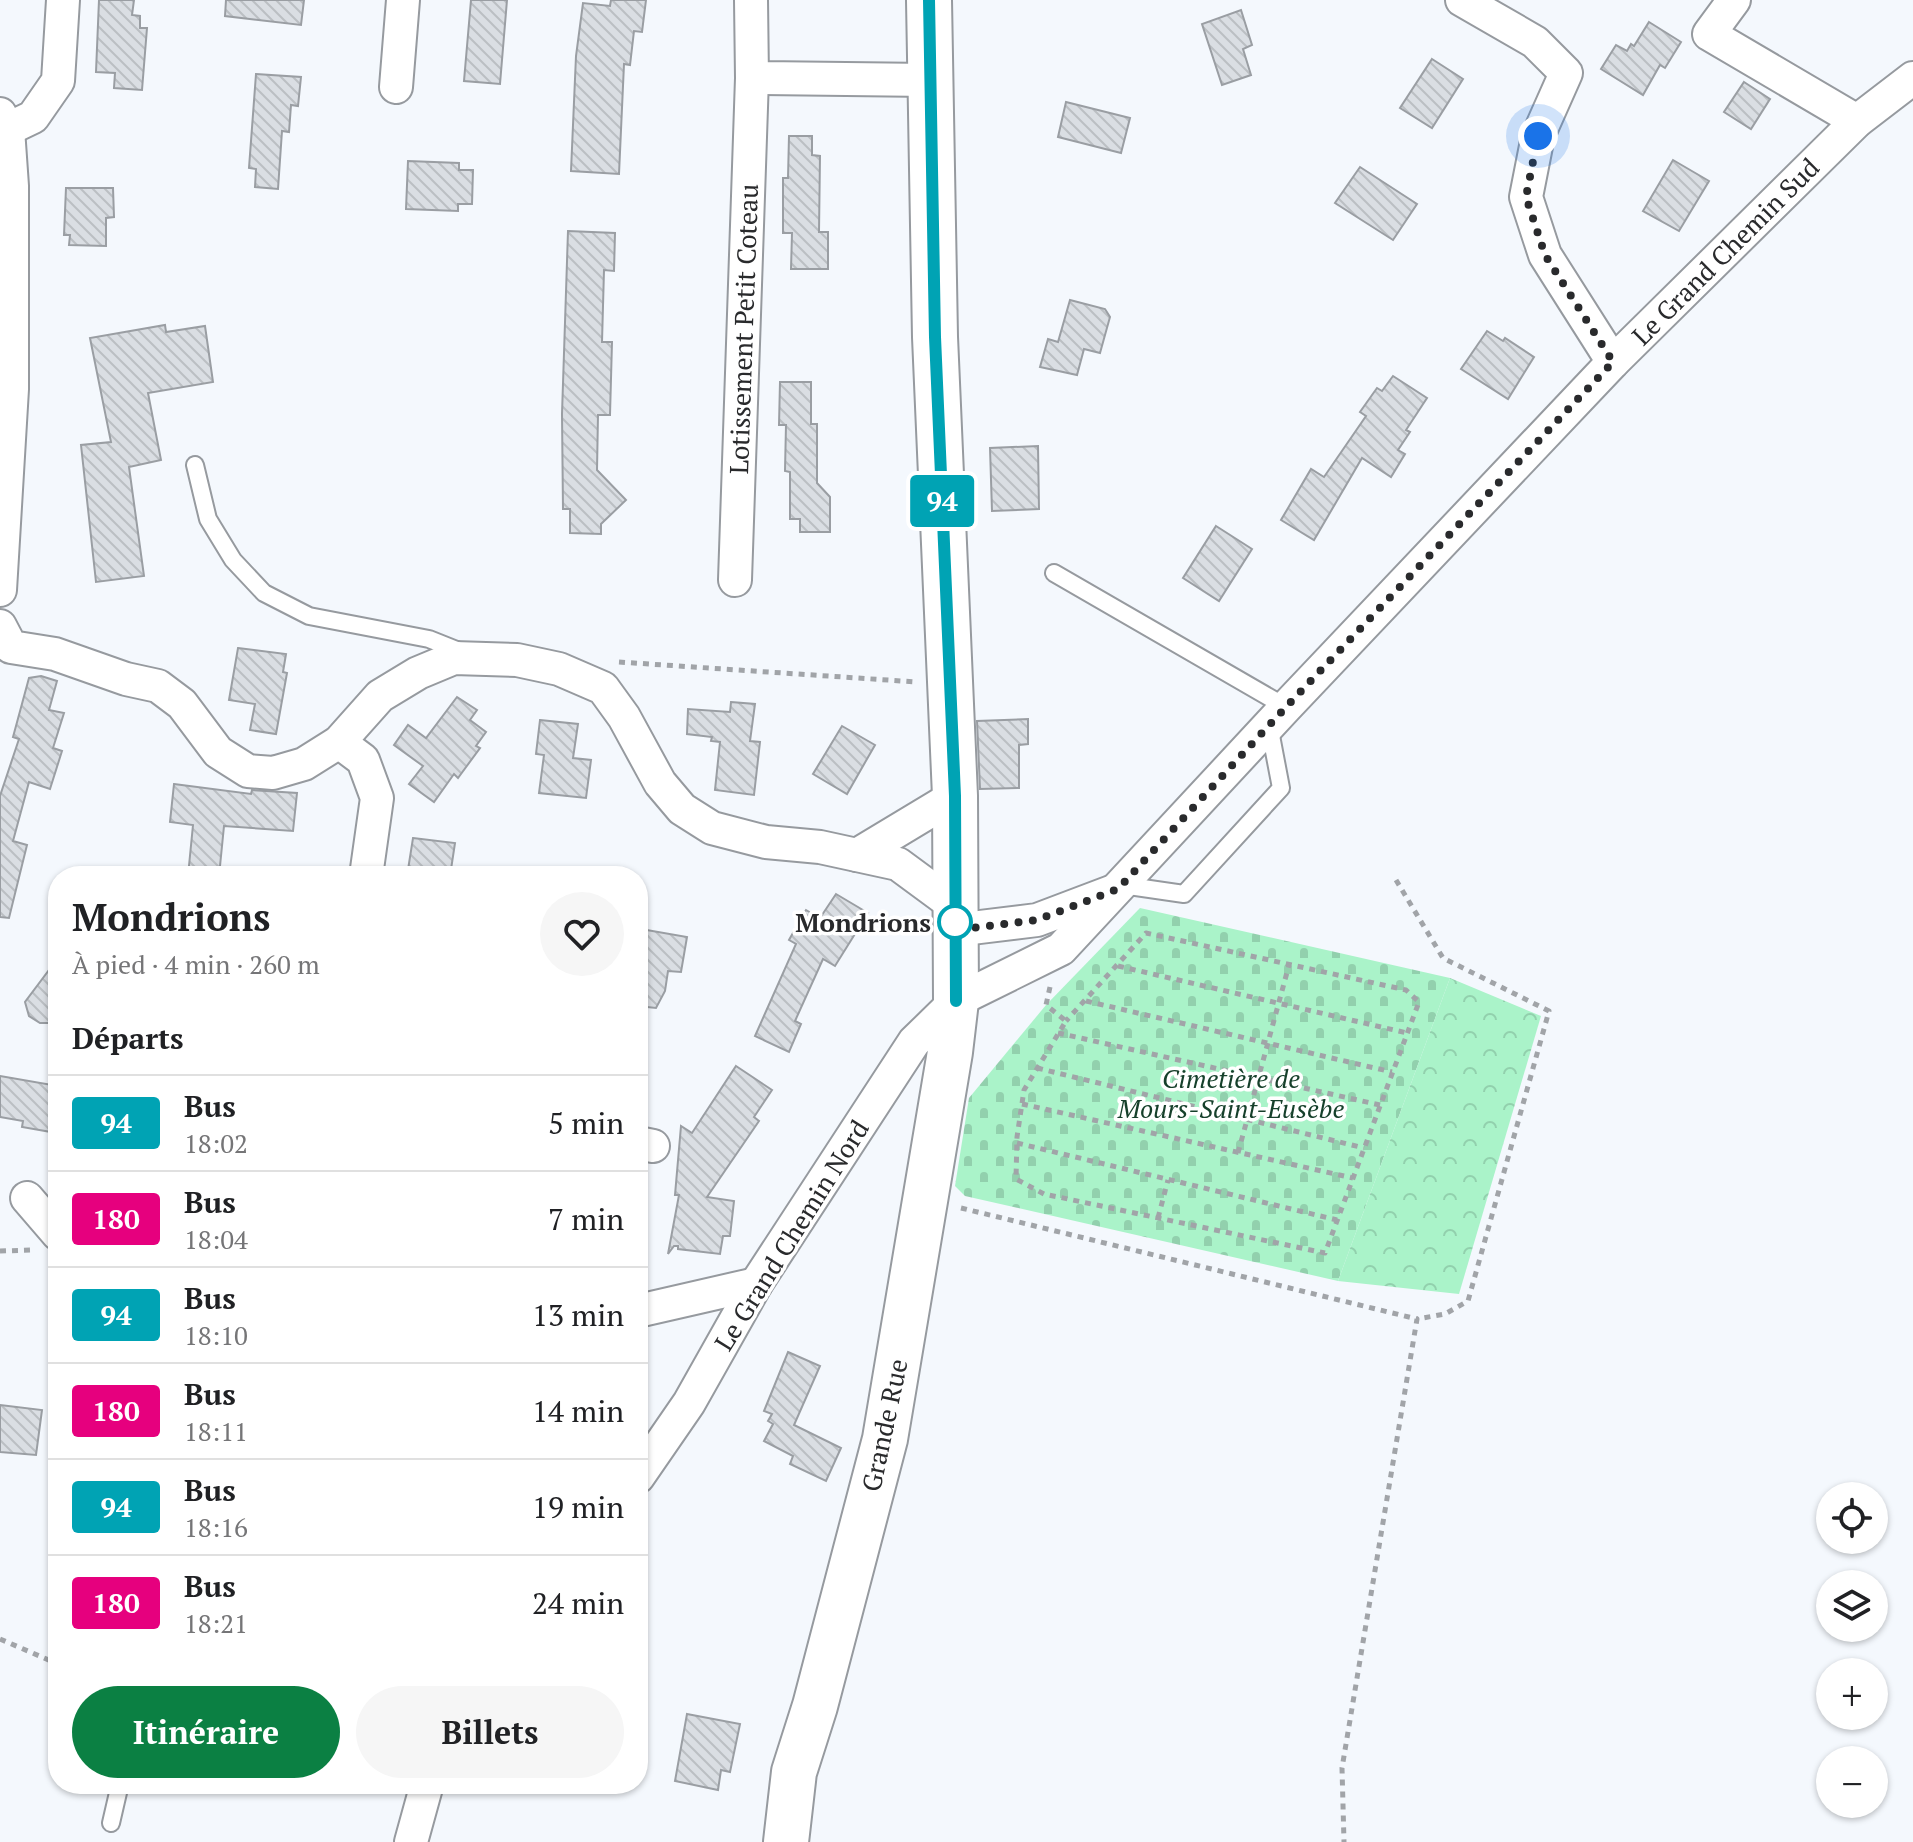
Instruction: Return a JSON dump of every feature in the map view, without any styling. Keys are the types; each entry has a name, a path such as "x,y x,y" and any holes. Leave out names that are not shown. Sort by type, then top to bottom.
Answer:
{"street":[{"path":"0,590 12,389 12,186 4,122 33,117 58,81 63,0"},
{"path":"396,87 403,0"},
{"name":"Lotissement Petit Coteau","path":"735,580 752,78 751,0"},
{"name":"Grande Rue","path":"786,1842 794,1772 815,1706 885,1439 956,1001 955,796 935,337 929,0"},
{"path":"1462,0 1535,42 1566,73 1538,136 1526,197 1545,255 1613,362"},
{"path":"1734,0 1709,34 1857,121"},
{"path":"752,78 930,80"},
{"name":"Le Grand Chemin Sud","path":"1120,887 1277,716 1613,362 1857,121 1913,78"},
{"path":"4,644 55,654 126,679 158,686 182,704 218,752 248,771 273,773 304,764 339,742 380,696 418,673 454,658 517,660 559,669 603,688 624,717 660,783 682,809 712,828 766,842 820,847 898,864 955,918 1037,920 1120,887"},
{"path":"339,742 363,760 377,798 367,866"},
{"path":"857,855 955,796"},
{"name":"Le Grand Chemin Nord","path":"648,1462 689,1403 756,1284 914,1042 956,1001 1061,949 1120,887"},
{"path":"27,1198 48,1222"},
{"path":"648,1309 756,1284"},
{"path":"411,1842 424,1794"}],"lane":[{"path":"195,465 208,519 233,560 264,593 309,616 429,639 477,658"},
{"path":"1054,573 1277,716 1281,788 1184,894 1120,887"},
{"path":"111,1823 118,1794"}],"path":[{"path":"612,662 951,684"},
{"path":"925,1199 1417,1319 1445,1314 1468,1301 1549,1011 1443,958 1396,880"},
{"path":"1146,933 1289,965 1406,990 1419,1002 1325,1253 1044,1194 1016,1179 1024,1090 1066,1021 1146,933"},
{"path":"1238,1153 1289,965"},
{"path":"1117,966 1407,1033"},
{"path":"1085,1001 1392,1072"},
{"path":"1046,1005 1066,1021"},
{"path":"1058,1033 1380,1105"},
{"path":"1037,1068 1364,1148"},
{"path":"1022,1104 1353,1178"},
{"path":"1017,1143 1337,1220"},
{"path":"1158,1218 1168,1180"},
{"path":"1344,1842 1342,1768 1417,1319"},
{"path":"0,1639 48,1660"}],"green space":[{"name":"Cimetière de Mours-Saint-Eusèbe","path":"1140,908 1450,978 1338,1281 965,1196 955,1186 969,1098 1046,1005"},
{"path":"1450,978 1541,1016 1459,1294 1338,1281"}],"building":[{"path":"99,0 134,0 132,15 140,16 140,28 147,28 142,90 114,88 115,73 96,72"},
{"path":"226,0 304,0 301,25 225,16"},
{"path":"471,0 507,0 500,84 464,81"},
{"path":"611,0 646,0 642,32 634,31 630,65 624,64 619,174 571,171 576,56 583,3 610,6"},
{"path":"1241,10 1252,45 1243,49 1251,75 1222,85 1202,24"},
{"path":"1649,22 1681,42 1665,68 1660,65 1643,95 1601,69 1616,45 1627,51 1631,44 1634,46"},
{"path":"1432,59 1463,79 1432,128 1400,108"},
{"path":"256,74 301,77 298,106 291,105 289,132 282,131 278,189 255,187 256,169 249,168"},
{"path":"1744,82 1770,99 1751,129 1724,112"},
{"path":"1066,102 1130,118 1121,153 1058,137"},
{"path":"789,136 812,136 812,155 820,156 819,232 828,232 828,269 791,269 792,233 783,233 783,178 788,178"},
{"path":"1673,160 1709,181 1679,231 1643,211"},
{"path":"408,161 459,163 459,170 473,170 472,204 458,204 458,211 406,209"},
{"path":"1360,167 1417,204 1393,240 1335,203"},
{"path":"66,188 113,188 114,217 106,218 106,246 69,245 70,235 64,235"},
{"path":"568,231 615,233 614,271 604,270 602,342 612,342 610,415 598,415 597,470 626,500 601,524 601,534 570,533 570,509 563,509 562,414"},
{"path":"1070,300 1105,309 1110,317 1100,353 1084,349 1077,375 1040,367 1048,339 1058,342"},
{"path":"165,325 166,332 205,326 213,382 148,393 161,460 129,467 144,576 96,582 81,445 111,442 90,338"},
{"path":"1487,331 1503,341 1505,338 1534,357 1508,399 1461,369"},
{"path":"1393,376 1427,398 1406,430 1410,432 1398,450 1405,454 1391,477 1362,458 1314,540 1281,520 1311,469 1324,477 1366,416 1360,412 1377,388 1382,391"},
{"path":"780,382 811,382 811,424 817,424 817,483 830,497 830,532 800,532 800,519 790,519 790,472 785,471 786,425 779,425"},
{"path":"1038,446 1039,509 992,511 990,448"},
{"path":"1216,526 1252,549 1219,601 1183,578"},
{"path":"238,648 286,654 283,672 287,673 276,734 250,730 255,704 229,700"},
{"path":"41,676 57,681 49,710 64,713 53,748 62,751 50,789 29,782 13,841 27,845 9,918 0,917 0,796 19,739 13,737 29,678"},
{"path":"457,697 477,710 470,720 486,732 476,746 480,748 458,778 454,774 434,802 409,784 423,766 394,745 408,725 426,738"},
{"path":"731,702 755,704 750,741 760,742 754,795 715,790 720,742 711,741 712,737 687,734 688,709 730,712"},
{"path":"1028,719 1028,744 1019,745 1019,788 980,789 977,721"},
{"path":"540,720 578,724 573,758 591,760 586,798 539,793 544,755 536,754"},
{"path":"842,726 875,745 847,794 813,774"},
{"path":"174,784 251,794 252,790 297,793 293,831 224,826 220,866 189,866 193,825 170,822"},
{"path":"413,838 455,843 452,866 409,866"},
{"path":"836,894 868,913 835,966 823,959 795,1021 801,1024 789,1052 755,1036 796,944 789,940 806,910 820,918"},
{"path":"648,930 687,937 681,972 668,971 665,991 656,1008 648,1007"},
{"path":"48,971 48,1023 40,1023 29,1016 25,1002"},
{"path":"736,1066 772,1090 754,1117 759,1121 707,1197 734,1201 730,1236 723,1236 720,1254 674,1246 668,1254 679,1195 675,1195 681,1126 692,1133"},
{"path":"0,1076 48,1084 48,1131 22,1127 23,1121 0,1117"},
{"path":"788,1352 820,1366 794,1425 841,1448 826,1481 790,1464 793,1456 764,1441 773,1424 768,1421 772,1414 764,1411"},
{"path":"0,1405 42,1410 36,1455 0,1452"},
{"path":"687,1714 740,1724 730,1772 721,1770 718,1790 675,1781"}],"bus line":[{"name":"94","path":"929,0 935,337 955,796 956,1001"}],"place":[{"name":"Mondrions","path":"955,922"}],"route":[{"path":"955,922 955,930 1037,920 1118,889 1613,362 1545,255 1526,197 1538,136"}]}
